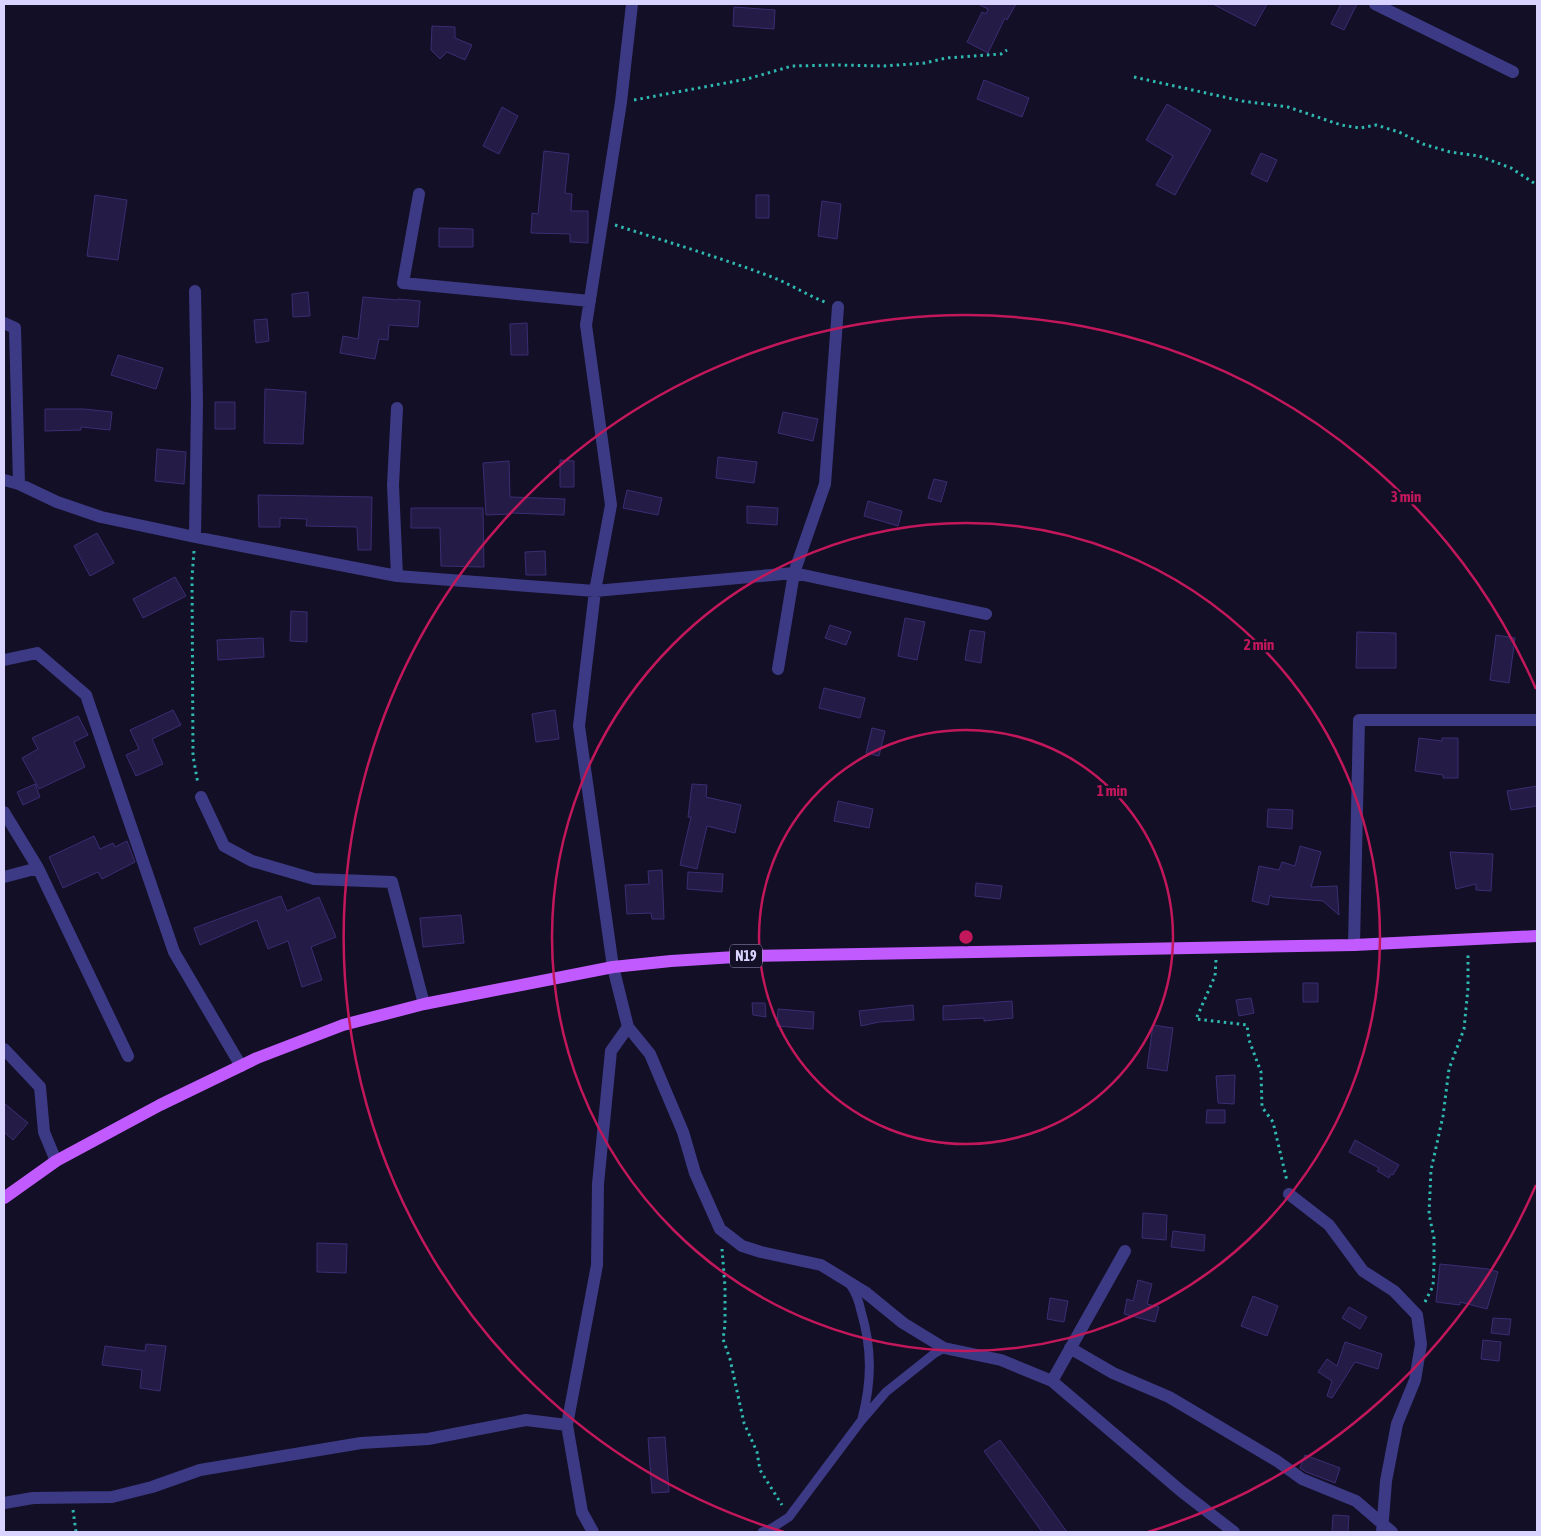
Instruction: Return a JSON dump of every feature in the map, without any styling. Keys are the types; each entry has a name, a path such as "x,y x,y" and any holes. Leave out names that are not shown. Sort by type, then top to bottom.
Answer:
{"main road":[{"name":"N19","path":"4,1198 56,1161 160,1104 240,1066 343,1025 424,1004 613,967 751,956 1354,945 1537,936"}],"street":[{"path":"632,4 622,102 586,325 611,505 595,591 579,726 613,967 628,1027 650,1054 683,1132 695,1173 720,1228 742,1246 821,1265 865,1292 903,1324 944,1348 1001,1360 1052,1381 1181,1491 1234,1532"},
{"path":"1375,4 1513,72"},
{"path":"419,194 403,283 590,301"},
{"path":"195,291 195,537"},
{"path":"778,670 794,574 825,484 838,307"},
{"path":"4,323 15,328 19,484"},
{"path":"396,576 393,485 397,408"},
{"path":"4,480 19,484 57,502 101,517 396,576 595,591 794,574 986,614"},
{"path":"4,660 37,653 86,696 174,952 240,1066"},
{"path":"1354,945 1359,720 1537,720"},
{"path":"200,797 224,846 252,861 314,879 392,882 424,1004"},
{"path":"4,812 38,868 128,1056"},
{"path":"4,877 38,868"},
{"path":"593,1532 582,1512 567,1424 598,1265 598,1184 612,1051 628,1027"},
{"path":"4,1049 40,1087 44,1132 56,1161"},
{"path":"1289,1194 1329,1225 1363,1271 1394,1290 1417,1316 1421,1344 1415,1380 1396,1424 1386,1481 1386,1530"},
{"path":"1052,1381 1125,1250"},
{"path":"1070,1348 1113,1373 1169,1397 1277,1461 1302,1479 1356,1501 1386,1530"},
{"path":"4,1503 33,1498 112,1497 152,1488 200,1470 361,1443 428,1439 526,1420 567,1424"}],"lane":[{"path":"845,1281 856,1293 866,1328 870,1356 871,1365 867,1399 861,1421"},
{"path":"762,1532 772,1528 788,1517 861,1421 886,1392 944,1348"}],"path":[{"path":"622,102 748,79 792,66 884,66 925,63 946,58 1001,54 1008,50"},
{"path":"1134,77 1242,101 1288,107 1341,125 1360,128 1376,125 1399,132 1423,144 1450,152 1479,156 1511,168 1537,185"},
{"path":"602,222 702,252 775,278 806,295 838,307"},
{"path":"195,537 192,577 193,756 200,797"},
{"path":"1417,1316 1433,1286 1434,1238 1429,1214 1431,1170 1443,1116 1449,1069 1464,1029 1468,988 1468,940"},
{"path":"1217,948 1215,976 1196,1020 1247,1025 1248,1040 1261,1072 1262,1106 1273,1122 1289,1194"},
{"path":"720,1228 725,1287 723,1339 730,1359 744,1423 757,1452 760,1470 788,1517"},
{"path":"72,1497 76,1532"}],"building":[{"path":"978,4 1016,4 1007,20 1005,18 988,53 967,42 982,12 986,14 988,9"},
{"path":"1213,4 1267,4 1255,26"},
{"path":"1341,4 1357,4 1344,30 1331,24"},
{"path":"734,7 775,10 774,29 733,26"},
{"path":"432,26 455,27 455,38 472,45 465,60 447,52 440,59 431,50"},
{"path":"984,80 1029,98 1022,117 977,99"},
{"path":"1167,104 1211,130 1175,195 1156,185 1173,156 1146,140"},
{"path":"502,107 518,116 499,154 483,146"},
{"path":"544,151 569,154 565,193 572,194 571,211 588,211 588,243 570,242 570,234 531,233 532,213 538,214"},
{"path":"1261,153 1277,160 1267,182 1251,174"},
{"path":"95,195 127,200 118,260 87,256"},
{"path":"756,195 769,195 769,218 756,218"},
{"path":"822,201 841,204 837,239 818,236"},
{"path":"439,228 473,229 473,247 439,247"},
{"path":"308,292 310,316 293,317 292,294"},
{"path":"363,297 420,301 418,327 389,325 388,340 379,339 375,359 340,353 343,336 358,339"},
{"path":"267,319 269,341 256,343 254,320"},
{"path":"527,323 528,355 511,355 510,324"},
{"path":"118,355 163,368 156,389 111,375"},
{"path":"265,389 306,392 303,444 264,443"},
{"path":"215,402 235,402 235,429 215,429"},
{"path":"45,409 84,409 112,412 110,430 81,427 81,430 45,431"},
{"path":"783,412 818,419 813,441 778,433"},
{"path":"157,449 186,452 184,484 155,481"},
{"path":"718,457 757,462 754,483 716,478"},
{"path":"560,460 574,461 574,487 560,487"},
{"path":"509,461 510,497 565,499 564,515 511,513 486,515 483,463"},
{"path":"934,479 947,482 941,502 928,498"},
{"path":"627,490 662,498 658,515 623,508"},
{"path":"258,495 372,497 371,550 358,550 357,527 306,526 307,519 280,518 280,527 259,527"},
{"path":"868,501 902,511 898,526 864,516"},
{"path":"747,506 778,508 777,525 747,523"},
{"path":"411,508 483,508 484,567 441,566 440,528 411,528"},
{"path":"97,533 114,563 90,576 74,546"},
{"path":"545,551 546,575 526,575 525,552"},
{"path":"175,577 186,596 143,618 133,599"},
{"path":"291,611 307,612 307,642 290,641"},
{"path":"905,618 925,622 917,660 898,656"},
{"path":"830,625 851,632 846,645 825,638"},
{"path":"970,630 985,632 981,663 965,660"},
{"path":"1357,632 1396,633 1396,668 1356,668"},
{"path":"1496,635 1515,638 1509,683 1490,680"},
{"path":"263,638 264,657 218,660 217,640"},
{"path":"824,688 865,698 860,718 819,708"},
{"path":"173,710 181,725 152,739 163,764 136,776 126,755 139,749 130,730"},
{"path":"555,710 559,739 536,742 532,714"},
{"path":"78,716 88,735 74,742 85,767 39,789 22,758 38,749 32,738"},
{"path":"872,728 885,731 879,756 866,753"},
{"path":"1419,738 1442,741 1442,738 1458,738 1458,778 1443,778 1443,775 1415,771"},
{"path":"35,784 40,797 23,805 17,792"},
{"path":"692,784 707,785 706,797 741,805 735,833 707,826 697,869 680,865 691,817 688,817"},
{"path":"1537,786 1537,806 1511,810 1507,791"},
{"path":"838,801 873,809 869,828 834,821"},
{"path":"1268,809 1293,810 1292,829 1267,827"},
{"path":"94,836 100,849 113,843 115,847 127,841 135,862 102,879 98,872 63,888 49,857"},
{"path":"1300,846 1321,852 1311,887 1337,886 1339,915 1323,901 1273,897 1270,895 1268,905 1252,901 1259,866 1279,870 1282,862 1295,866"},
{"path":"1450,852 1493,854 1491,891 1476,890 1476,884 1456,889"},
{"path":"662,870 664,919 652,919 651,913 627,914 625,885 649,884 648,871"},
{"path":"688,872 723,874 722,892 687,889"},
{"path":"976,883 1002,886 1000,899 975,896"},
{"path":"281,896 287,911 319,897 336,937 311,947 322,980 302,987 288,941 268,949 257,920 200,945 194,928"},
{"path":"461,915 464,943 423,947 420,918"},
{"path":"1303,983 1318,983 1318,1002 1303,1002"},
{"path":"1251,998 1254,1013 1239,1016 1236,1000"},
{"path":"1012,1001 1013,1018 984,1021 984,1018 943,1020 943,1006"},
{"path":"752,1003 765,1003 766,1017 753,1015"},
{"path":"913,1005 914,1020 879,1022 861,1026 859,1011"},
{"path":"778,1009 814,1012 813,1029 777,1026"},
{"path":"1153,1025 1173,1028 1167,1071 1147,1068"},
{"path":"1235,1075 1234,1104 1218,1103 1216,1076"},
{"path":"4,1103 28,1123 13,1140 4,1132"},
{"path":"1207,1110 1225,1110 1225,1123 1206,1123"},
{"path":"1355,1140 1399,1165 1393,1175 1391,1174 1389,1178 1377,1171 1379,1168 1349,1152"},
{"path":"1143,1213 1167,1215 1166,1240 1142,1238"},
{"path":"1173,1231 1205,1235 1204,1251 1171,1247"},
{"path":"317,1243 347,1244 346,1273 317,1272"},
{"path":"1440,1264 1488,1269 1498,1272 1487,1309 1460,1302 1460,1305 1436,1302"},
{"path":"1138,1280 1152,1284 1147,1304 1159,1307 1155,1322 1124,1314 1127,1299 1133,1301"},
{"path":"1253,1296 1278,1306 1267,1336 1241,1326"},
{"path":"1050,1298 1068,1301 1064,1322 1047,1319"},
{"path":"1349,1307 1367,1317 1360,1329 1342,1318"},
{"path":"1493,1318 1511,1319 1509,1335 1491,1333"},
{"path":"1483,1340 1501,1342 1499,1361 1481,1359"},
{"path":"1345,1342 1382,1354 1378,1369 1355,1362 1332,1398 1327,1396 1332,1381 1318,1372 1327,1359 1337,1366"},
{"path":"146,1344 166,1346 160,1391 140,1388 142,1370 102,1365 105,1346 145,1351"},
{"path":"665,1437 669,1492 652,1493 648,1438"},
{"path":"1000,1440 1067,1532 1042,1532 984,1451"},
{"path":"1305,1455 1340,1468 1335,1483 1300,1468"},
{"path":"1333,1515 1349,1516 1348,1532 1332,1532"}]}
